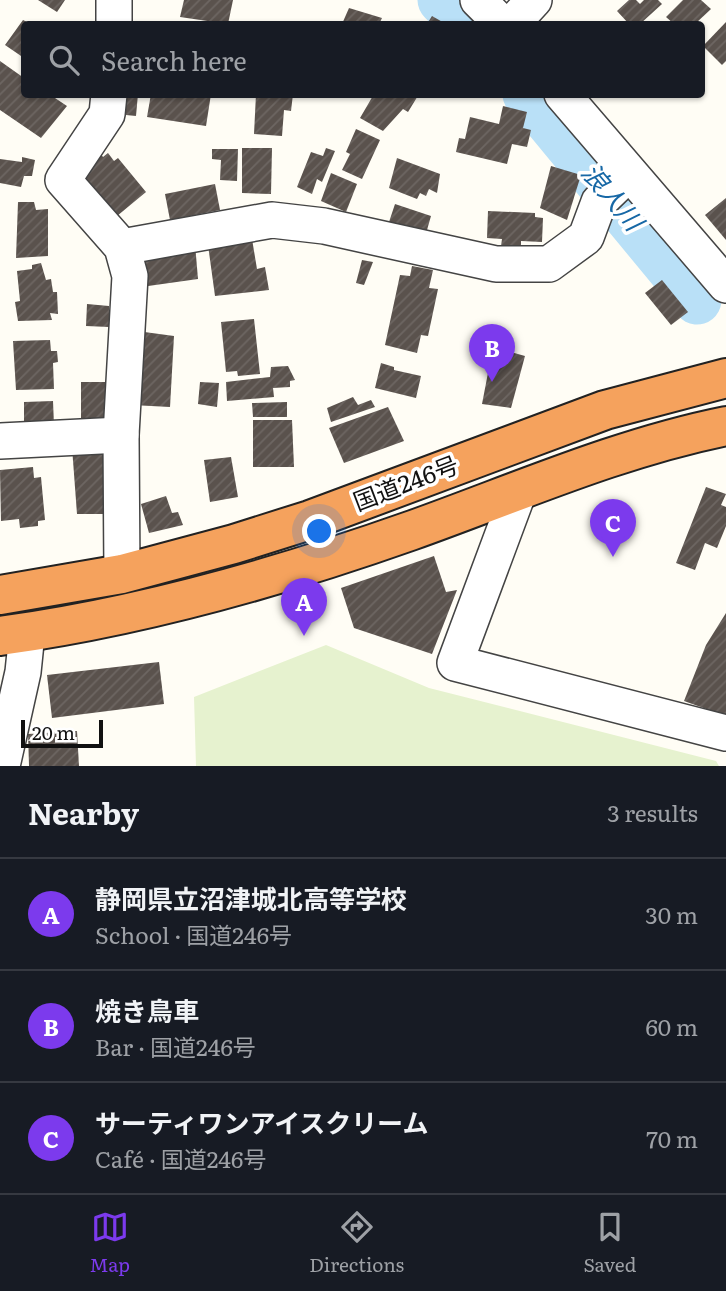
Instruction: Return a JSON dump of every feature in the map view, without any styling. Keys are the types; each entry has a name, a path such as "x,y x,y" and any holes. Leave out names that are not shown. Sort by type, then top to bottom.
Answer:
{"highway":[{"name":"国道246号","path":"0,595 122,574 310,520 605,410 726,378"},
{"name":"国道246号","path":"13,634 110,618 267,577 645,447 726,426"}],"street":[{"path":"114,0 114,21"},
{"path":"478,0 499,21"},
{"path":"515,21 534,0"},
{"path":"109,98 107,114 63,180 122,247 130,276 121,435 122,574"},
{"path":"564,98 616,186 726,285"},
{"path":"122,247 272,220 324,226 496,264 549,264 586,237 616,186"},
{"path":"0,441 121,435"},
{"path":"519,491 455,663 726,733"},
{"path":"2,766 23,671 13,634"}],"green space":[{"path":"326,645 429,688 716,761 719,766 196,766 194,697"}],"building":[{"path":"38,0 65,0 57,12"},
{"path":"184,0 233,0 229,21 180,17"},
{"path":"629,0 636,0 640,4 644,0 658,0 662,4 643,21 626,21 617,11"},
{"path":"683,0 701,0 711,9 698,21 671,21 666,17"},
{"path":"349,8 382,18 380,21 343,21"},
{"path":"726,22 726,61 722,65 705,48 705,44"},
{"path":"21,23 21,56 5,45"},
{"path":"0,61 21,76 21,98 55,98 67,106 41,138 0,110"},
{"path":"118,98 138,98 136,116 116,114"},
{"path":"150,98 210,98 206,126 147,117"},
{"path":"256,98 293,98 291,111 284,110 282,136 254,134"},
{"path":"372,98 417,98 408,112 403,109 383,131 360,118"},
{"path":"503,106 527,112 523,128 531,130 527,147 512,144 507,164 456,152 459,138 465,139 470,117 499,124"},
{"path":"356,129 380,140 362,179 342,170 350,154 346,152"},
{"path":"242,148 272,148 271,194 242,193"},
{"path":"326,148 335,151 322,182 317,179 312,194 297,187 311,152 323,156"},
{"path":"212,149 238,149 237,181 220,180 221,160 212,159"},
{"path":"98,150 103,157 108,153 114,161 118,158 146,192 111,221 71,172"},
{"path":"22,157 35,160 32,176 24,176 21,187 0,183 0,159 22,162"},
{"path":"397,158 440,174 437,193 429,189 426,196 420,193 417,199 389,188"},
{"path":"551,166 581,175 567,220 540,208"},
{"path":"331,173 357,184 346,212 321,201"},
{"path":"215,184 220,210 170,220 165,194"},
{"path":"726,198 726,240 705,215"},
{"path":"18,202 34,202 36,210 48,209 48,256 16,258"},
{"path":"395,204 431,216 425,237 388,225"},
{"path":"488,211 535,213 535,217 543,218 542,242 521,241 521,247 501,246 502,239 487,238"},
{"path":"252,239 257,269 265,267 269,290 215,296 208,245"},
{"path":"195,244 198,279 141,287 137,252"},
{"path":"362,260 373,262 364,285 356,283"},
{"path":"41,263 46,280 51,279 53,292 57,292 58,314 50,313 52,320 18,321 15,302 20,301 17,271 32,269 32,265"},
{"path":"412,266 433,270 429,288 438,289 428,336 421,335 417,353 385,345 400,275 410,276"},
{"path":"662,280 688,312 671,325 645,293"},
{"path":"87,304 109,306 109,327 86,326"},
{"path":"254,319 260,374 238,376 237,371 226,372 221,322"},
{"path":"137,331 174,336 170,407 132,405"},
{"path":"50,340 51,351 57,351 58,362 53,363 54,389 16,390 13,341"},
{"path":"493,347 525,356 511,408 482,404"},
{"path":"381,363 394,367 394,370 421,376 416,398 375,388"},
{"path":"288,366 295,380 290,381 290,387 273,388 274,397 227,401 226,382 270,377 271,367"},
{"path":"81,382 105,382 105,420 81,419"},
{"path":"200,382 219,383 217,407 198,404"},
{"path":"353,397 358,405 371,400 375,407 331,422 327,408"},
{"path":"53,401 54,425 24,426 24,402"},
{"path":"287,402 287,417 253,417 252,403"},
{"path":"388,407 404,441 344,463 329,428"},
{"path":"253,420 292,420 294,467 253,467"},
{"path":"103,446 107,514 77,514 72,447"},
{"path":"231,457 238,497 210,502 204,460"},
{"path":"33,467 34,478 41,477 45,520 38,521 38,526 20,528 19,519 1,521 0,470"},
{"path":"706,487 726,494 721,505 726,507 726,526 717,548 705,543 695,570 676,563"},
{"path":"166,496 172,513 178,512 183,525 149,533 141,504"},
{"path":"434,556 446,592 457,590 432,654 354,628 341,588"},
{"path":"726,613 726,716 684,701 706,645"},
{"path":"159,662 164,704 52,718 47,675"},
{"path":"77,731 79,766 29,766 28,734"}],"waterway":[{"name":"浪人川","path":"442,0 464,21"},
{"name":"浪人川","path":"530,98 697,300"}],"place":[{"name":"焼き鳥車","path":"492,382"},
{"name":"サーティワンアイスクリーム","path":"613,557"},
{"name":"静岡県立沼津城北高等学校","path":"304,636"}]}
